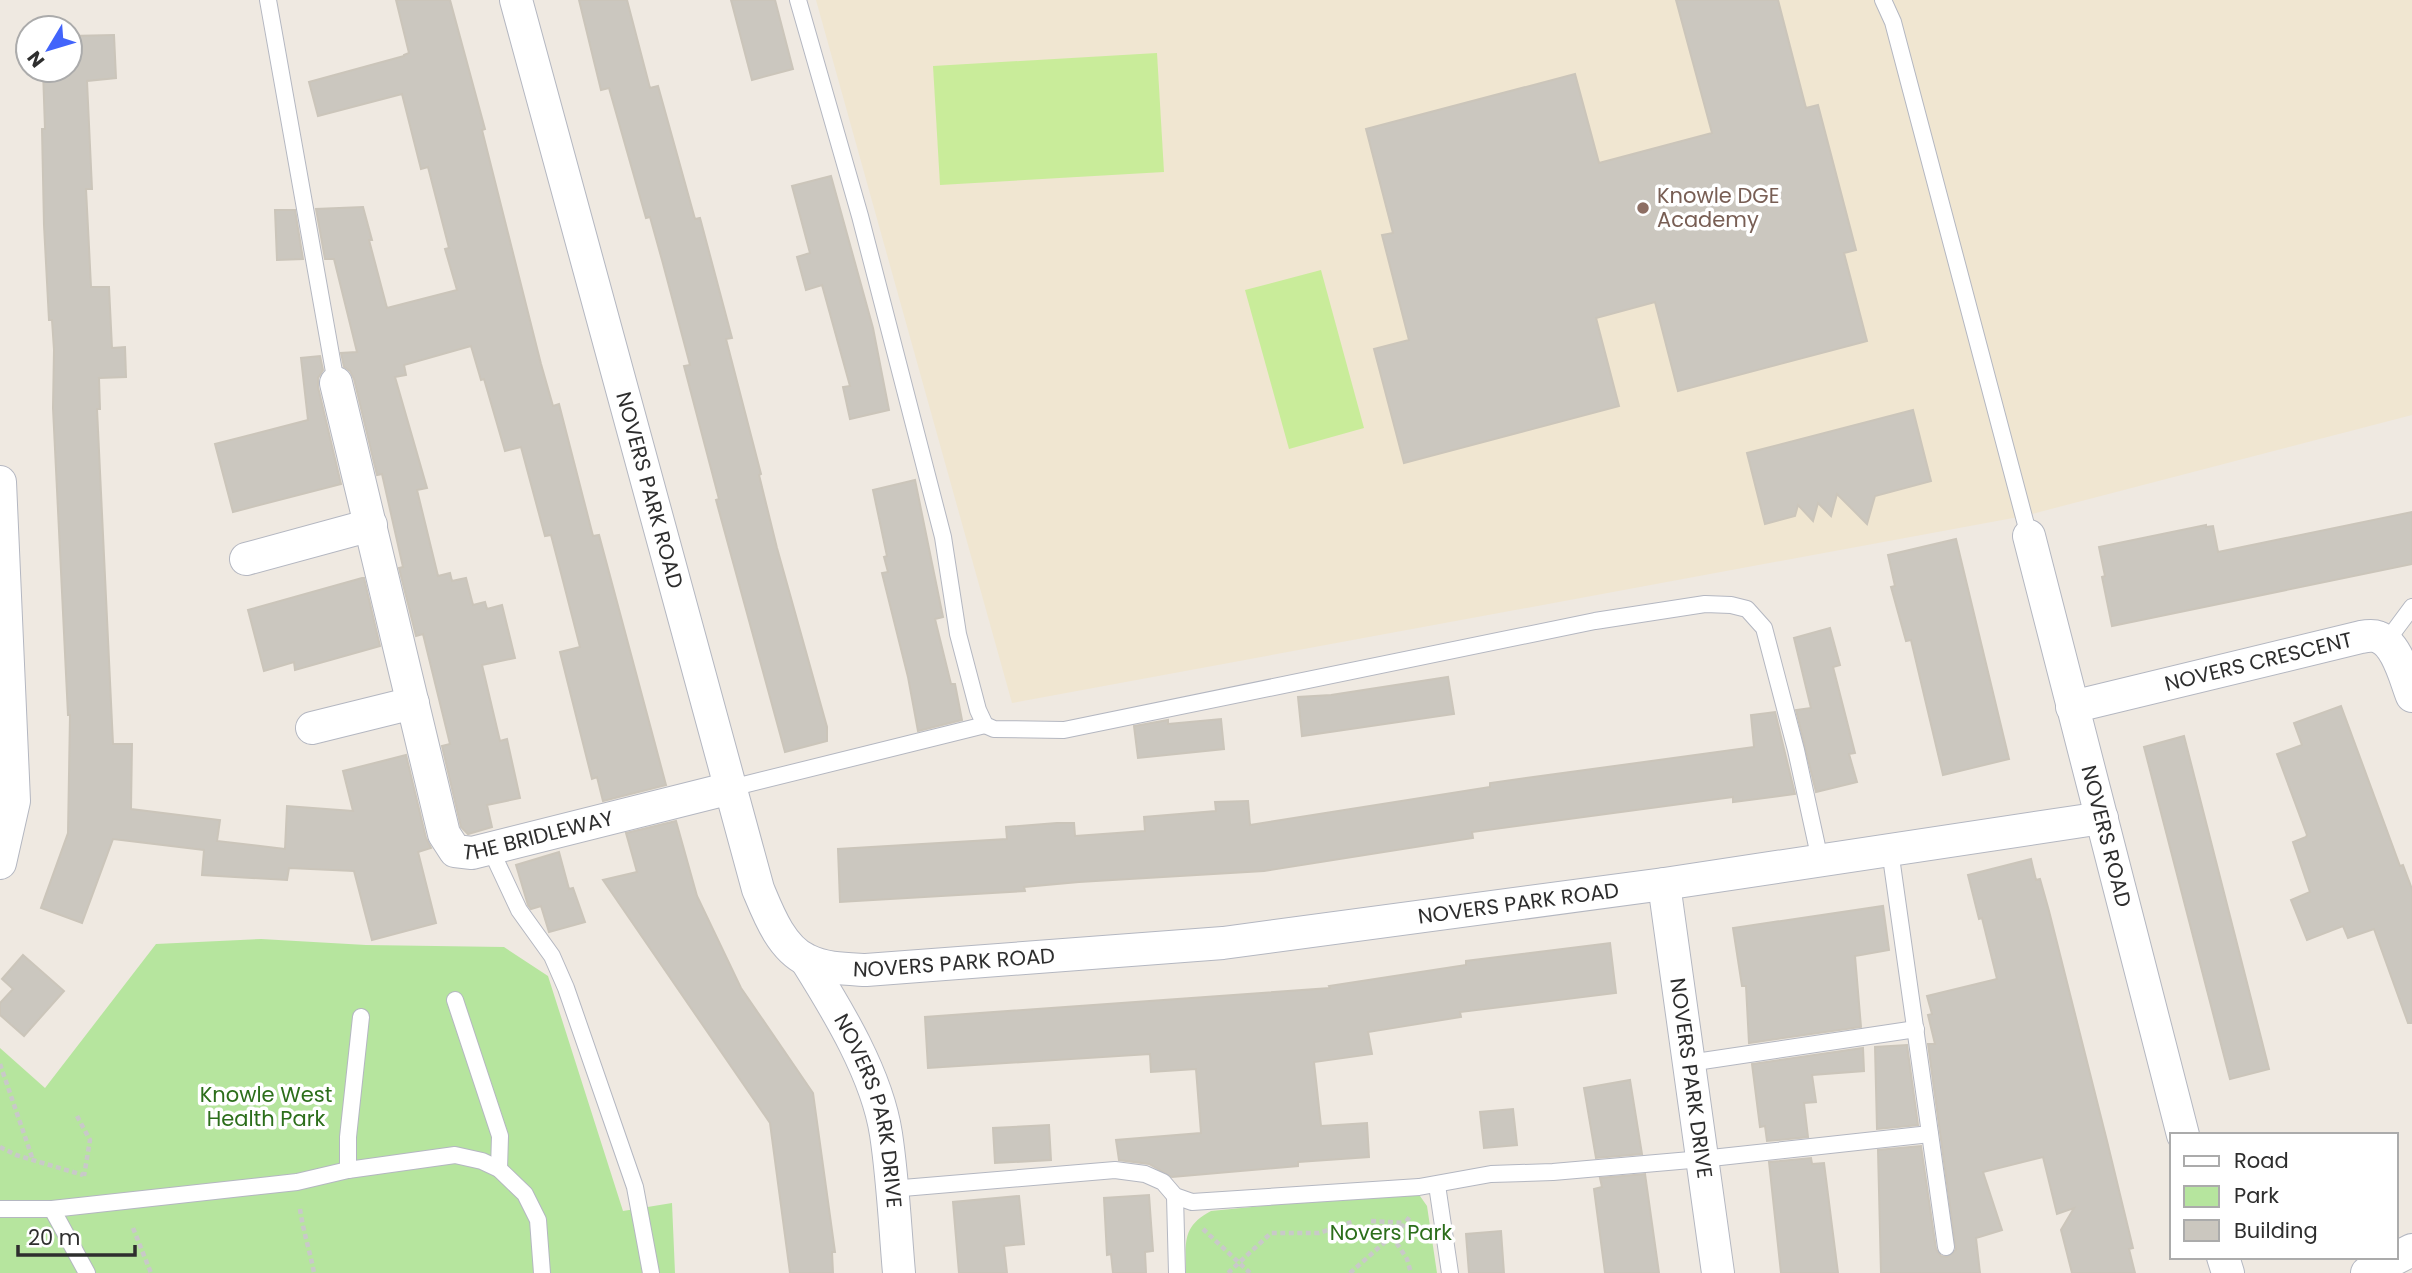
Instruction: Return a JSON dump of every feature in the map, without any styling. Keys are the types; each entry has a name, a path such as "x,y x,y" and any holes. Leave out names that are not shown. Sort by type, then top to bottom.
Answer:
{"street":[{"name":"NOVERS PARK ROAD","path":"516,0 758,889 773,925 786,942 806,960 841,969 866,970 1223,943 1664,884 2102,818"},
{"name":"THE BRIDLEWAY","path":"336,383 446,839 455,851 462,853 490,848 731,788"},
{"path":"0,482 14,801 0,863"},
{"path":"246,559 370,525"},
{"name":"NOVERS ROAD","path":"2029,536 2182,1133"},
{"name":"NOVERS CRESCENT","path":"2072,707 2361,637 2376,636 2386,642"},
{"path":"2386,642 2398,660 2412,696"},
{"path":"312,729 413,703"},
{"name":"NOVERS PARK DRIVE","path":"1664,884 1718,1273"},
{"name":"NOVERS PARK DRIVE","path":"806,960 871,1078 886,1133 899,1273"},
{"path":"2367,1273 2394,1259"}],"lane":[{"path":"268,0 336,383"},
{"path":"798,0 860,216 937,510 958,634 978,710 985,725"},
{"path":"1883,0 1893,22 2029,536"},
{"path":"731,788 985,725 994,729 1064,730 1595,621 1705,604 1731,605 1748,609 1764,628 1796,750 1820,860"},
{"path":"2386,642 2412,607"},
{"path":"490,848 520,910 552,956 566,988 635,1187 651,1273"},
{"path":"1890,850 1946,1247"},
{"path":"455,1000 500,1136 499,1169"},
{"path":"348,1170 348,1137 361,1017"},
{"path":"1689,1063 1916,1029"},
{"path":"1175,1199 1192,1202 1419,1187 1490,1174 1702,1159 1930,1134"},
{"path":"0,1209 52,1209 297,1181 348,1170 455,1155 482,1161 499,1169 525,1194 538,1220 542,1273"},
{"path":"891,1189 1115,1170 1145,1174 1163,1182 1175,1199 1177,1273"},
{"path":"1437,1185 1450,1273"},
{"path":"52,1209 87,1273"}],"path":[{"path":"0,1064 33,1161"},
{"path":"77,1116 90,1140 84,1176"},
{"path":"297,1181 304,1235 310,1247 314,1273"},
{"path":"1350,1273 1404,1223 1411,1214 1419,1187"},
{"path":"1175,1199 1251,1273"},
{"path":"1228,1273 1271,1233 1319,1233 1360,1220 1404,1223"},
{"path":"1392,1236 1407,1259 1411,1273"}],"shaded area":[{"name":"Knowle DGE Academy","path":"816,0 2412,0 2412,415 2024,516 1012,703"}],"green space":[{"path":"1157,53 1164,172 940,185 933,66"},
{"path":"1321,270 1364,428 1289,449 1245,290"},
{"name":"Knowle West Health Park","path":"261,939 366,945 504,947 548,976 623,1211 672,1203 675,1273 0,1273 0,1048 45,1088 156,944"},
{"name":"Novers Park","path":"1405,1192 1420,1196 1427,1206 1437,1273 1186,1273 1187,1237 1194,1223 1211,1211"}],"building":[{"path":"396,0 450,0 485,129 482,130 541,364 553,406 559,404 593,536 599,535 666,785 603,801 597,777 592,779 560,652 580,647 551,535 545,536 521,447 505,451 484,379 481,380 471,346 404,365 406,375 395,377 427,488 417,490 438,576 450,573 452,581 466,578 473,605 485,602 487,609 502,605 515,658 482,665 500,741 507,739 520,798 487,805 492,827 468,834 461,827 442,746 450,744 423,634 416,636 399,568 403,567 382,474 377,475 354,379 344,367 341,353 357,352 334,259 325,259 316,209 363,207 387,308 457,290 445,249 449,248 428,167 421,169 402,94 318,116 309,82 409,53"},
{"path":"579,0 627,0 650,88 658,86 695,219 700,218 732,338 726,339 777,548 827,727 827,741 785,752 716,500 719,499 684,366 690,365 662,260 650,217 646,218 609,88 601,90"},
{"path":"731,0 775,0 793,69 752,80"},
{"path":"1676,0 1778,0 1806,108 1818,105 1856,250 1844,253 1867,341 1678,391 1655,302 1596,318 1619,406 1404,463 1374,349 1409,340 1382,235 1393,233 1366,129 1575,74 1599,163 1712,133"},
{"path":"114,35 116,78 87,81 92,189 86,189 91,287 109,287 112,348 125,347 126,377 99,378 100,409 97,409 113,744 132,744 131,809 220,820 217,841 285,849 287,806 353,811 343,771 406,755 426,838 431,848 418,852 436,923 372,940 354,871 289,868 287,880 202,875 204,850 113,839 82,923 41,908 68,833 70,715 53,408 54,350 52,320 49,320 44,225 43,84 84,84 84,36"},
{"path":"831,176 873,328 889,410 850,419 843,387 850,386 822,285 806,290 797,257 810,253 792,186"},
{"path":"275,210 295,210 303,259 277,260"},
{"path":"320,356 323,370 318,378 318,387 341,484 233,512 215,444 308,420 301,358"},
{"path":"1913,410 1931,481 1875,496 1867,524 1837,494 1831,516 1818,503 1813,521 1798,505 1795,516 1765,524 1747,453"},
{"path":"915,480 943,617 935,619 951,684 955,684 962,720 918,731 908,677 882,573 888,572 884,557 887,556 873,490"},
{"path":"2412,512 2412,564 2112,626 2099,547 2206,525 2213,526 2218,552"},
{"path":"1956,539 2009,759 1943,775 1911,640 1906,641 1891,587 1895,586 1888,555"},
{"path":"362,578 380,646 295,670 294,662 264,671 248,610"},
{"path":"1830,628 1840,665 1833,667 1855,753 1849,754 1857,782 1816,792 1796,710 1811,708 1794,638"},
{"path":"1448,677 1454,714 1302,736 1298,697 1331,695"},
{"path":"2341,706 2400,866 2403,865 2412,889 2412,1023 2408,1023 2374,929 2348,938 2343,926 2307,940 2291,900 2310,892 2293,842 2307,835 2277,754 2302,745 2294,723"},
{"path":"1775,712 1795,794 1733,802 1733,797 1472,832 1473,838 1264,871 1079,882 1024,887 1025,891 840,902 838,849 1007,839 1006,827 1057,823 1074,823 1075,836 1145,831 1144,817 1216,811 1215,802 1248,801 1250,825 1490,787 1490,783 1754,747 1751,715"},
{"path":"1221,719 1224,749 1138,758 1134,726 1168,720 1168,724"},
{"path":"2184,736 2269,1069 2230,1079 2144,747"},
{"path":"676,821 697,896 741,988 813,1093 835,1252 832,1252 833,1273 790,1273 770,1123 603,880 637,872 626,833"},
{"path":"559,852 569,889 573,888 585,922 549,932 541,906 531,909 528,905 516,865"},
{"path":"2031,859 2036,880 2040,879 2049,911 2107,1141 2133,1248 2129,1249 2135,1273 2072,1273 2061,1230 2074,1208 2057,1214 2043,1157 1983,1172 2002,1230 1976,1238 1980,1273 1881,1273 1878,1150 1921,1146 1936,1249 1941,1256 1947,1257 1956,1250 1928,1044 1935,1044 1928,1015 1932,1014 1927,996 1997,979 1968,875"},
{"path":"1883,906 1889,950 1855,956 1861,1027 1749,1043 1746,986 1742,986 1733,928"},
{"path":"1610,943 1616,993 1460,1012 1461,1017 1368,1032 1372,1054 1314,1062 1321,1126 1367,1123 1369,1157 1298,1162 1298,1166 1172,1177 1149,1164 1119,1160 1116,1140 1201,1133 1196,1069 1151,1072 1150,1054 928,1068 925,1017 1330,988 1329,986 1466,965 1466,961"},
{"path":"23,955 64,991 24,1036 0,1015 0,1003 13,989 2,979"},
{"path":"1907,1045 1918,1125 1877,1129 1875,1047"},
{"path":"1863,1048 1864,1071 1812,1075 1816,1102 1804,1103 1808,1137 1767,1141 1765,1126 1760,1127 1752,1064"},
{"path":"1630,1080 1642,1154 1596,1158 1584,1088"},
{"path":"1513,1109 1517,1145 1484,1148 1480,1112"},
{"path":"1049,1125 1051,1160 995,1163 993,1128"},
{"path":"1811,1158 1812,1164 1824,1163 1838,1273 1781,1273 1769,1162"},
{"path":"1645,1174 1659,1273 1605,1273 1594,1189 1602,1187 1600,1178"},
{"path":"1149,1195 1153,1251 1145,1252 1146,1273 1113,1273 1111,1254 1107,1255 1104,1198"},
{"path":"1019,1196 1024,1244 1004,1246 1007,1273 959,1273 953,1202"},
{"path":"1501,1231 1504,1273 1469,1273 1466,1234"}],"place":[{"name":"Knowle DGE Academy","path":"1643,208"}]}
